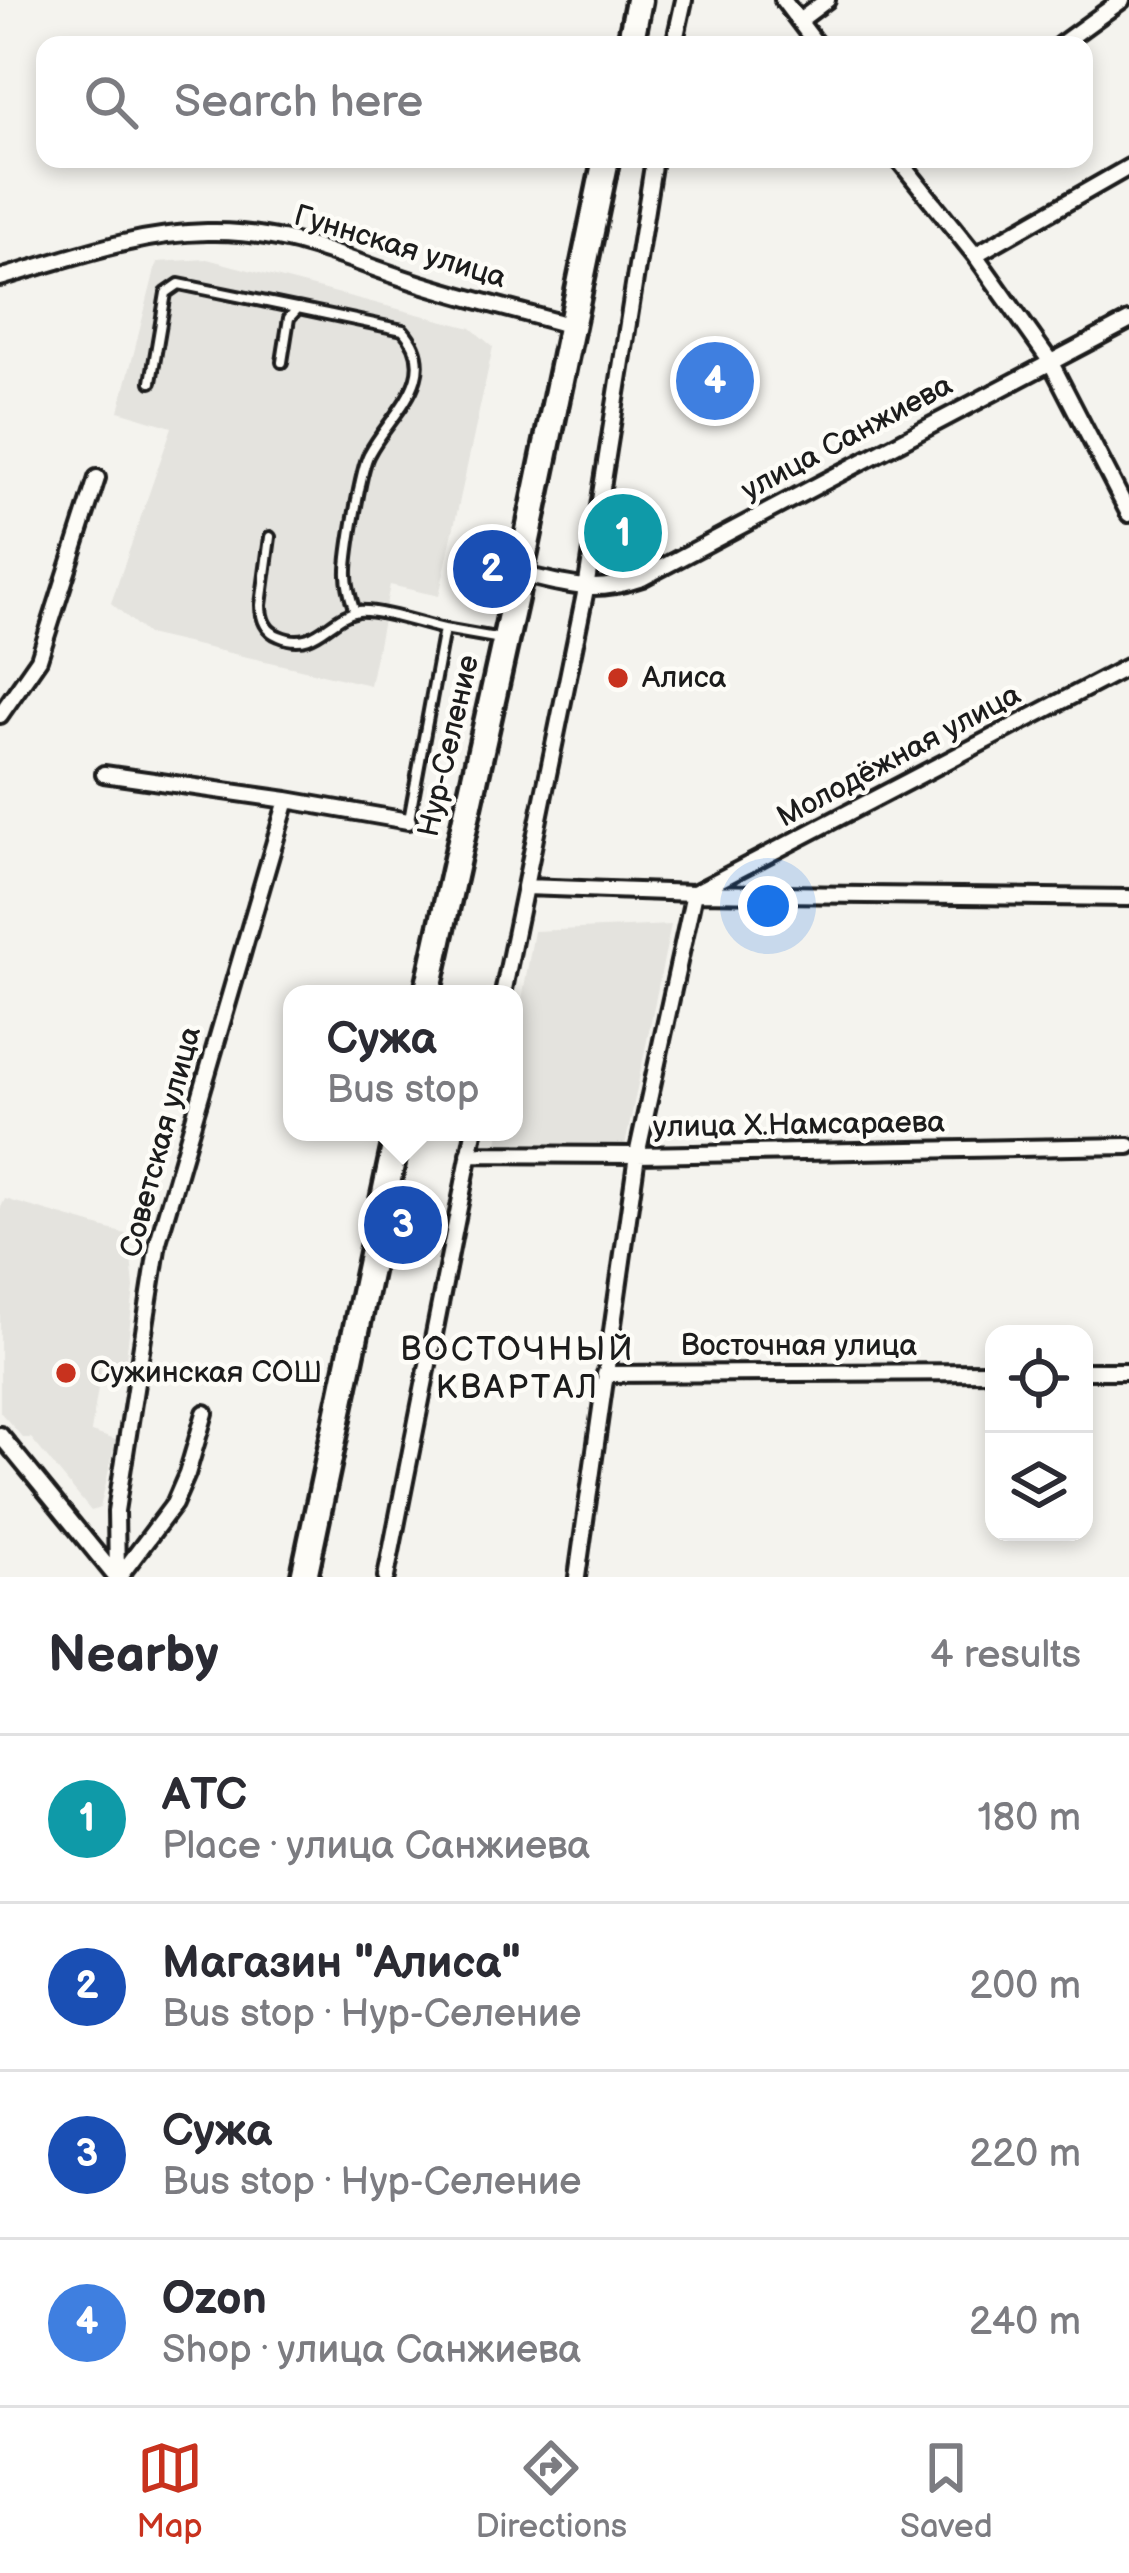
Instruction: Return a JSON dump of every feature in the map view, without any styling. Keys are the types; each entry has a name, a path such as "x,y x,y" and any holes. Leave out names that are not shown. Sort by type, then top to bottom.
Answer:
{"highway":[{"path":"632,36 639,0"},
{"name":"Нур-Селение","path":"429,985 604,168"},
{"path":"304,1577 396,1141"}],"street":[{"path":"676,36 684,0"},
{"path":"783,0 810,36"},
{"path":"799,21 827,0"},
{"path":"1072,36 1122,0"},
{"path":"975,255 1129,167"},
{"path":"505,985 586,589 653,168"},
{"path":"906,168 1050,361 1129,514"},
{"name":"Гуннская улица","path":"0,278 134,241 186,232 233,232 310,244 411,280 572,326"},
{"name":"улица Санжиева","path":"520,574 586,589 615,587 642,578 1129,321"},
{"path":"0,715 39,658 97,478"},
{"name":"Молодёжная улица","path":"694,893 1129,666"},
{"path":"104,774 408,821"},
{"name":"Советская улица","path":"117,1577 116,1511 158,1242 287,800"},
{"path":"525,887 1129,898"},
{"path":"577,1577 637,1155 694,893"},
{"path":"386,1577 472,1141"},
{"name":"улица Х.Намсараева","path":"470,1154 1129,1146"},
{"path":"1093,1371 1129,1370"},
{"name":"Восточная улица","path":"605,1374 985,1372"},
{"path":"0,1435 117,1577 174,1504 205,1413"}],"lane":[{"path":"151,382 166,293 179,284 403,330 418,356 415,380 407,401 367,457 346,569 355,612"},
{"path":"282,362 290,318 298,308"},
{"path":"271,537 261,616 274,634 287,639 313,638 355,612 366,611 504,640"},
{"path":"408,821 444,628"}],"shaded area":[{"path":"207,259 471,328 493,347 439,596 390,585 370,685 147,634 111,603 172,427 119,411 157,262"},
{"path":"671,925 625,1146 496,1147 497,1141 523,1141 523,994 534,931"},
{"path":"5,1199 129,1235 134,1288 125,1368 102,1363 91,1432 116,1440 100,1508 91,1511 31,1438 23,1438 0,1412 0,1209"}],"place":[{"name":"Ozon","path":"715,381"},
{"name":"АТС","path":"623,533"},
{"name":"Магазин \"Алиса\"","path":"492,569"},
{"name":"Алиса","path":"618,678"},
{"name":"Сужа","path":"403,1225"},
{"name":"Сужинская СОШ","path":"66,1373"}],"district":[{"name":"ВОСТОЧНЫЙ КВАРТАЛ","path":"518,1369"}]}
